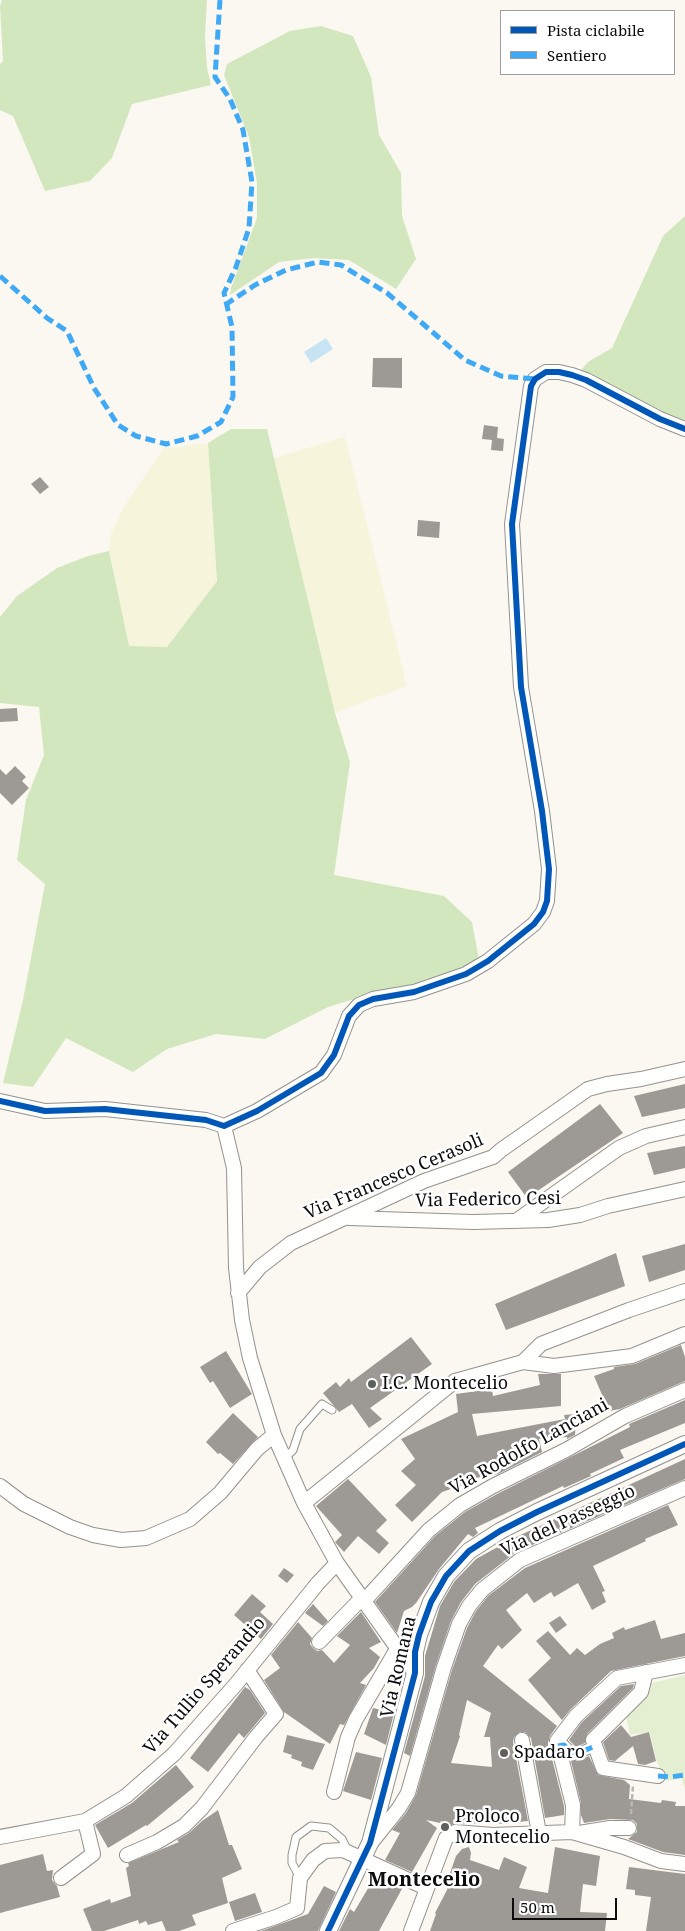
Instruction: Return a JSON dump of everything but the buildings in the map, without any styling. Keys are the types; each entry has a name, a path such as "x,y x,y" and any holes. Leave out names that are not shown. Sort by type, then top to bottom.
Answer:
{"street":[{"path":"0,1101 45,1112 105,1108 206,1120 224,1126 250,1115 321,1073 333,1059 349,1016 359,1005 373,999 414,992 452,980 472,971 493,958 530,926 545,908 549,885 542,811 522,693 512,524 531,389 535,379 546,372 572,375 586,380 660,419 685,429"},
{"name":"Via Francesco Cerasoli","path":"238,1293 260,1267 282,1249 316,1230 348,1218 424,1181 493,1158 510,1143 588,1090 607,1084 685,1069"},
{"path":"224,1126 232,1154 234,1174 235,1251 238,1293 248,1350 274,1435 304,1503 337,1564 414,1673"},
{"path":"516,1221 619,1148 642,1138 685,1127"},
{"name":"Via Federico Cesi","path":"348,1218 474,1222 564,1218 685,1189"},
{"path":"523,1362 541,1344 629,1310 685,1292"},
{"path":"304,1503 455,1381 523,1362 554,1366 632,1356 685,1334"},
{"name":"Via Rodolfo Lanciani","path":"319,1642 363,1600 429,1530 460,1505 493,1486 566,1450 625,1416 685,1390"},
{"path":"0,1486 24,1504 70,1527 93,1535 121,1540 146,1538 190,1519 220,1493 258,1449 274,1435"},
{"name":"Via Romana","path":"328,1931 356,1857 370,1843 414,1673 415,1652 423,1622 431,1602 446,1576 470,1551 490,1537 524,1518 685,1444"},
{"name":"Via del Passeggio","path":"370,1843 394,1815 408,1793 444,1667 459,1624 473,1600 482,1590 520,1560 685,1488"},
{"name":"Via Tullio Sperandio","path":"0,1837 85,1822 126,1796 174,1754 247,1670 318,1583 337,1564"},
{"path":"334,1792 348,1737 356,1719 397,1649"},
{"path":"574,1833 573,1806 557,1741 576,1716 616,1678 685,1665"},
{"path":"127,1855 158,1842 184,1826 202,1808 276,1714 247,1670"},
{"path":"646,1672 641,1692 593,1740 603,1768 658,1776"},
{"path":"522,1740 538,1833"},
{"path":"558,1746 564,1745 574,1755 595,1746"},
{"path":"62,1878 93,1854 85,1822"},
{"path":"411,1931 446,1838 455,1832 493,1835 574,1833 610,1828 629,1828"},
{"path":"574,1833 661,1860 685,1864"},
{"path":"233,1931 298,1908 300,1878 314,1860 325,1851 342,1850 426,1888"}],"lane":[{"path":"284,1459 293,1450 300,1429 322,1404 332,1410"},
{"path":"300,1878 292,1863 292,1855 296,1837 311,1826 329,1828 342,1839 356,1857"}],"path":[{"path":"629,1828 634,1773"}],"shaded area":[{"path":"345,437 407,686 335,713 274,458"},
{"path":"208,443 217,581 167,647 129,646 109,551 111,534 123,508 163,449"}],"green space":[{"path":"2,0 207,0 205,36 207,68 211,85 132,104 112,158 90,181 45,191 13,116 0,110 0,64 3,61 0,6"},
{"path":"321,26 353,36 371,77 379,135 401,173 402,216 416,259 396,289 349,260 314,258 279,262 230,295 257,218 257,183 249,137 224,75 227,64 290,31"},
{"path":"685,216 685,420 659,414 581,370 588,362 612,348 663,236"},
{"path":"231,429 267,429 335,713 350,762 334,875 444,896 472,922 479,960 426,983 377,992 328,1007 265,1039 216,1034 167,1049 133,1072 66,1038 33,1087 3,1083 23,1000 45,884 17,860 26,800 44,755 39,707 0,703 0,617 17,596 57,568 88,556 109,551 129,646 167,647 217,581 208,443"},
{"path":"685,1675 685,1789 681,1778 666,1781 657,1762 650,1732 630,1735 626,1717 637,1701 648,1696 648,1684"}],"water":[{"path":"326,338 333,349 311,363 304,352"}],"marked path":[{"path":"0,276 47,318 67,331 94,388 118,425 136,436 166,444 197,436 221,422 233,397 232,327 224,293 236,267 249,228 252,182 243,130 230,99 215,77 220,0"},
{"path":"225,305 255,285 286,270 318,262 341,265 387,293 465,360 501,376 535,379"},
{"path":"558,1746 564,1745 574,1755 595,1746"},
{"path":"658,1776 685,1775"}],"cycle path":[{"path":"0,1101 45,1111 105,1109 206,1120 224,1126 257,1111 321,1073 334,1055 349,1016 359,1005 373,999 414,992 466,974 488,961 534,924 543,912 547,901 549,869 542,811 521,687 512,524 531,386 535,379 546,372 572,375 586,380 660,419 685,429"},
{"path":"328,1931 370,1843 415,1673 415,1652 419,1635 431,1602 446,1576 469,1551 500,1531 685,1444"}],"place":[{"name":"I.C. Montecelio","path":"372,1384"},
{"name":"Spadaro","path":"504,1753"},
{"name":"Proloco Montecelio","path":"445,1827"}],"district":[{"name":"Montecelio","path":"424,1880"}]}
